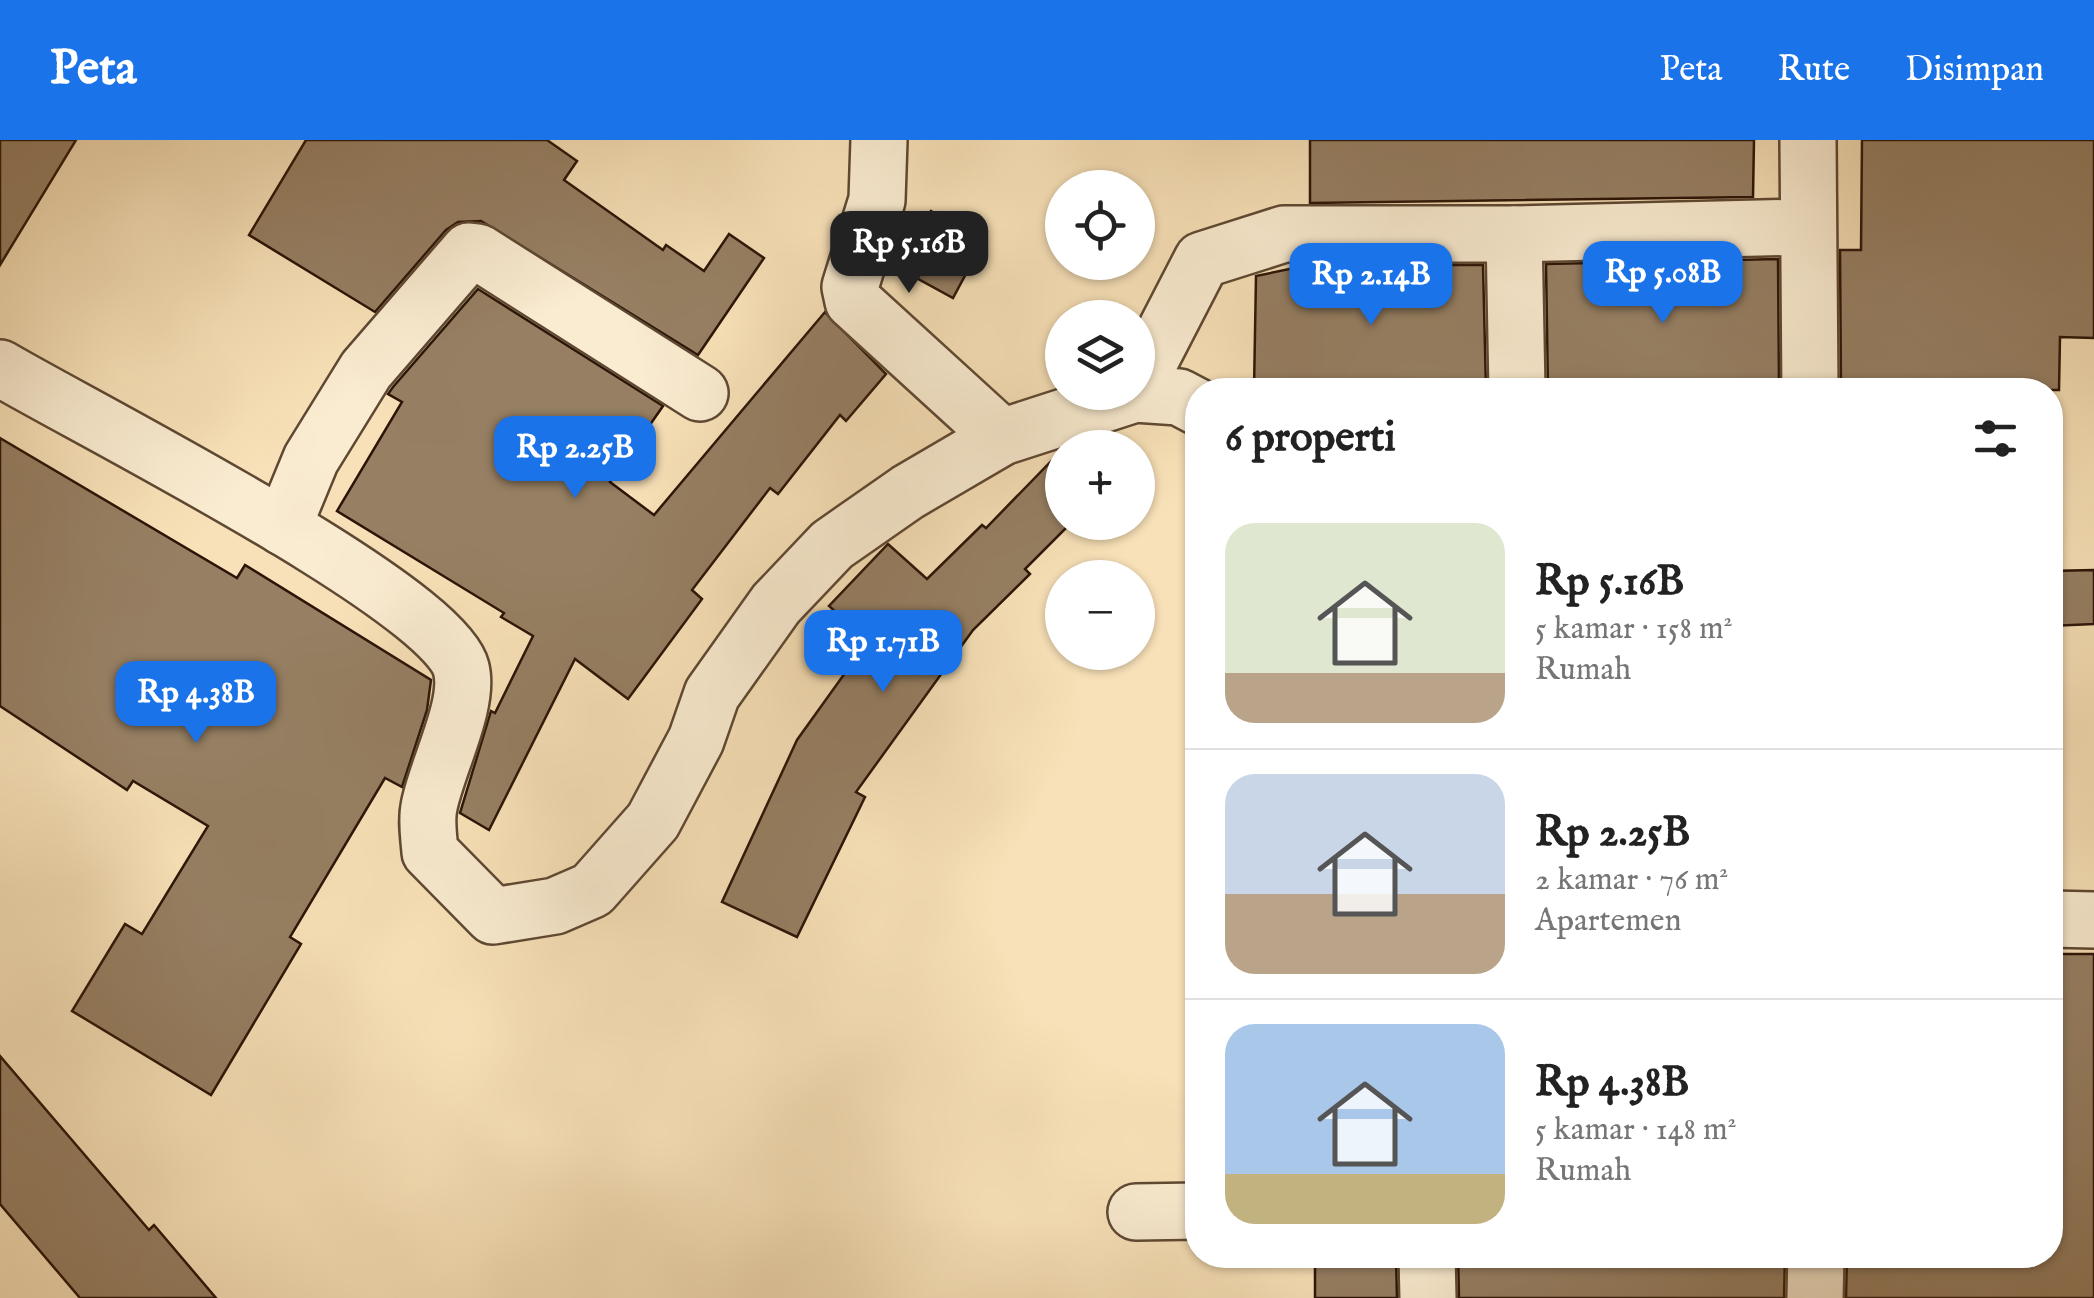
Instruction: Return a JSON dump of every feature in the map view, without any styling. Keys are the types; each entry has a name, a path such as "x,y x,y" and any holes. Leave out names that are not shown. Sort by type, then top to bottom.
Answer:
{"street":[{"path":"879,140 877,200 850,287 853,301 1002,438"},
{"path":"1808,140 1810,378"},
{"path":"1155,351 1202,260 1284,234 1514,234 1806,226"},
{"path":"1514,234 1517,378"},
{"path":"283,527 311,459 366,370 470,250 700,394"},
{"path":"0,368 283,527 414,610 455,652 464,690 428,811 430,852 493,916 555,906 592,890 653,821 696,740 712,694 776,604 832,545 908,492 1002,438 1085,410"},
{"path":"1155,395 1185,400"},
{"path":"2063,919 2094,920"},
{"path":"1136,1212 1185,1211"},
{"path":"1427,1268 1428,1298"},
{"path":"1815,1298 1816,1268"}],"building":[{"path":"0,140 76,140 0,265"},
{"path":"306,140 547,140 577,161 564,180 663,250 666,245 704,271 729,234 764,258 698,355 481,221 458,222 446,230 375,312 249,235"},
{"path":"1310,140 1754,140 1753,197 1310,203"},
{"path":"1862,140 2094,140 2094,338 2060,337 2059,378 1841,378 1840,250 1861,250"},
{"path":"931,211 984,240 953,298 900,269"},
{"path":"1778,259 1779,378 1548,378 1546,264"},
{"path":"1309,265 1483,265 1486,378 1254,378 1256,276"},
{"path":"478,289 663,406 610,482 654,515 825,312 886,374 846,421 840,415 778,494 770,488 692,590 702,599 628,699 575,659 489,830 460,813 491,711 495,713 533,636 501,617 504,613 337,511 402,402 388,394"},
{"path":"0,438 237,578 245,565 431,680 427,710 402,787 385,778 290,937 301,944 211,1095 72,1011 125,924 142,934 208,826 133,781 127,790 0,706"},
{"path":"1045,467 1045,540 1054,540 1025,569 1030,574 973,630 856,792 865,797 797,937 722,902 797,740 868,641 829,606 888,544 927,579 982,525 986,528"},
{"path":"2094,570 2094,624 2063,625 2063,571"},
{"path":"2063,954 2094,954 2094,1298 1846,1298 1847,1268 2063,1268"},
{"path":"0,1056 149,1230 154,1225 216,1298 80,1298 0,1204"},
{"path":"1315,1268 1396,1268 1397,1298 1315,1298"},
{"path":"1458,1268 1785,1268 1784,1298 1459,1298"}]}
